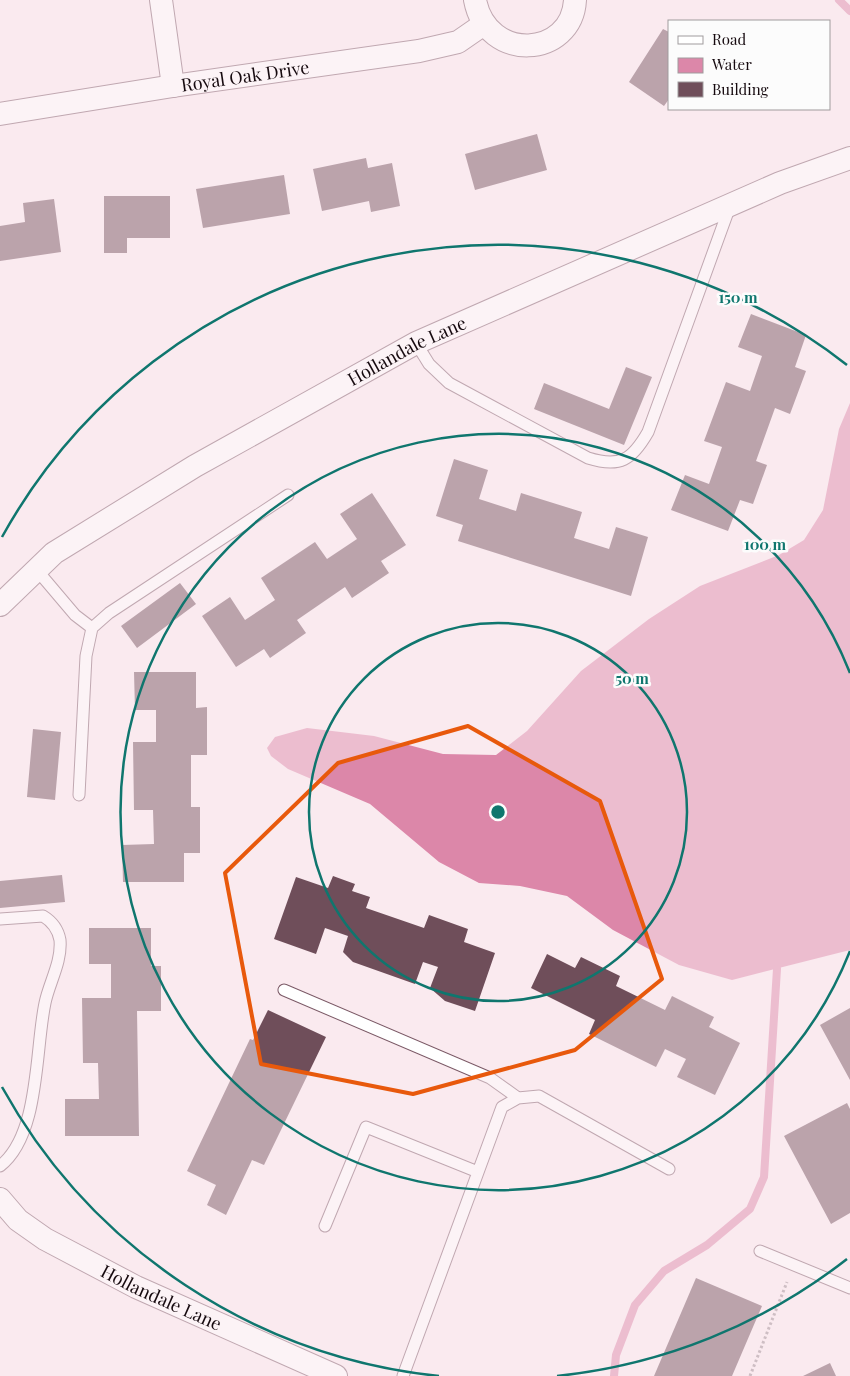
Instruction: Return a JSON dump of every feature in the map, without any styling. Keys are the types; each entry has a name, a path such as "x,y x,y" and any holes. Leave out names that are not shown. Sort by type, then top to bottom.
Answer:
{"street":[{"path":"161,0 173,86"},
{"path":"476,0 484,24 494,35 506,42 521,46 536,45 549,40 561,31 570,20 575,0"},
{"name":"Royal Oak Drive","path":"0,114 173,86 419,51 458,42 484,24"},
{"name":"Hollandale Lane","path":"0,605 54,553 195,466 416,343 780,183 850,158"},
{"name":"Hollandale Lane","path":"0,1199 18,1220 54,1244 136,1287 336,1376"}],"lane":[{"path":"416,343 429,364 449,382 588,458 606,464 625,460 637,452 648,432 731,205"},
{"path":"79,796 86,656 92,628 109,613 288,494"},
{"path":"36,569 75,615 92,628"},
{"path":"0,919 44,916 56,928 60,940 57,963 45,1004 26,1124 17,1148 0,1166"},
{"path":"284,990 490,1078 518,1098"},
{"path":"403,1376 502,1107 518,1098 538,1096 669,1169"},
{"path":"325,1226 366,1127 478,1172"},
{"path":"760,1251 850,1288"}],"path":[{"path":"750,1376 794,1266"}],"highlighted area":[{"path":"468,726 600,801 662,979 575,1050 413,1094 261,1064 225,873 338,763"}],"water":[{"path":"850,403 850,950 732,980 679,965 613,930 567,896 520,886 479,883 439,862 370,804 288,769 271,756 267,748 275,737 307,728 374,736 443,754 496,755 527,731 581,671 649,619 700,586 779,555 804,540 823,510 839,429"}],"building":[{"path":"663,29 668,32 668,100 664,106 629,82"},
{"path":"537,134 547,170 475,190 465,154"},
{"path":"366,158 368,168 392,163 400,206 371,212 369,201 322,211 313,169"},
{"path":"284,175 290,214 203,228 196,189"},
{"path":"104,196 170,196 170,238 127,238 127,253 104,253"},
{"path":"54,199 61,252 0,261 0,226 25,222 23,203"},
{"path":"751,314 806,335 795,367 806,371 790,414 775,408 756,461 767,465 753,504 740,500 728,531 671,510 685,475 709,484 722,447 704,441 726,382 750,391 762,356 738,347"},
{"path":"626,367 652,377 624,445 534,409 544,383 609,409"},
{"path":"454,459 488,470 479,499 516,511 521,493 582,512 574,538 609,549 616,527 648,537 631,596 458,541 463,525 436,516"},
{"path":"372,493 406,545 381,561 389,573 352,598 345,587 297,620 306,633 270,658 264,649 236,667 202,616 230,597 245,620 275,600 261,578 315,542 327,559 357,539 340,514"},
{"path":"180,583 196,604 137,648 121,626"},
{"path":"134,672 196,672 196,708 207,707 207,755 191,755 191,807 200,807 200,853 184,853 184,882 123,882 122,845 154,844 153,810 134,810 133,742 156,742 156,710 135,710"},
{"path":"33,729 61,732 55,800 27,797"},
{"path":"62,875 65,902 0,908 0,881"},
{"path":"333,876 355,884 352,891 370,897 366,908 424,928 429,915 468,929 464,942 495,953 475,1011 445,1001 430,988 438,967 423,962 415,984 353,962 343,952 348,936 325,928 316,954 274,939 296,877 328,888"},
{"path":"89,928 151,928 151,966 161,966 161,1011 137,1011 139,1136 65,1136 65,1099 99,1099 98,1063 83,1063 82,998 111,998 111,964 89,964"},
{"path":"547,954 575,968 581,957 620,976 616,986 665,1010 672,996 714,1017 709,1027 740,1043 715,1095 677,1077 686,1059 665,1049 656,1067 589,1034 595,1020 531,988"},
{"path":"850,1008 850,1080 820,1025"},
{"path":"268,1010 326,1037 264,1165 252,1160 226,1215 207,1205 216,1185 187,1171 250,1039 253,1040"},
{"path":"847,1103 850,1109 850,1213 831,1224 784,1136"},
{"path":"696,1278 762,1306 732,1376 654,1376"},
{"path":"830,1363 836,1376 803,1376"}],"waterway":[{"path":"839,0 850,11"},
{"path":"614,1376 616,1355 635,1305 664,1271 707,1245 750,1209 764,1177 777,969"}]}
